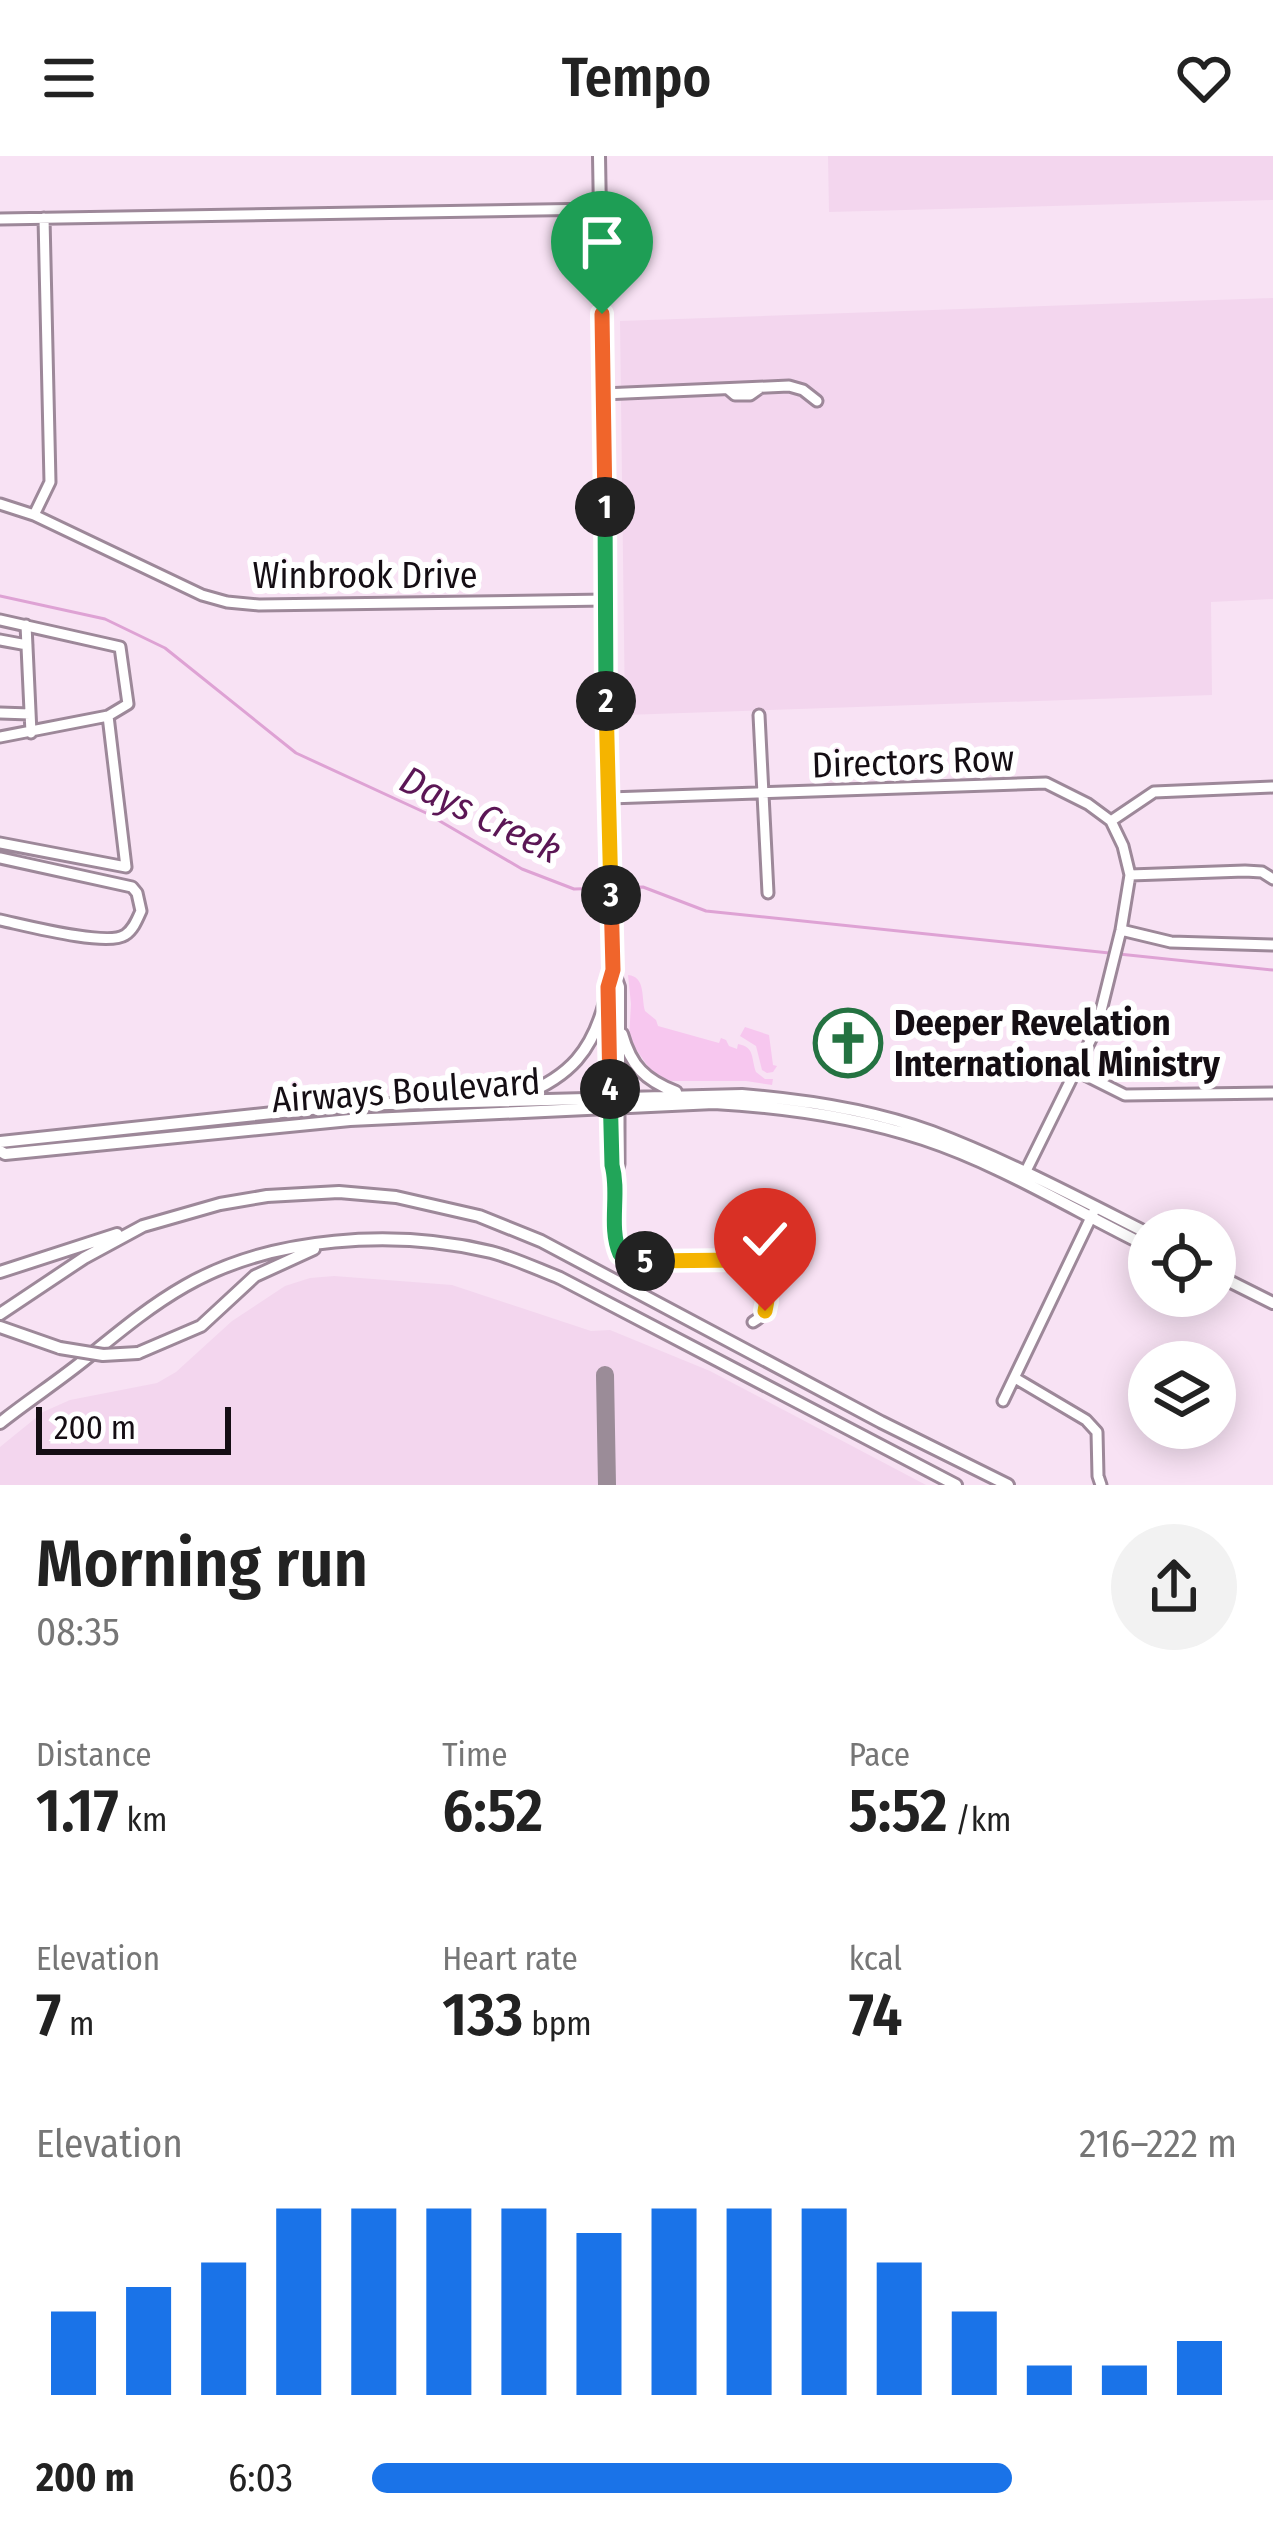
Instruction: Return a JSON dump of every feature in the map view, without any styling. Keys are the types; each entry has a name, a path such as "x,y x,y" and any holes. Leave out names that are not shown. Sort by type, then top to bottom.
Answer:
{"main road":[{"path":"512,1100 552,1082 580,1057 594,1036 613,970 599,156"},
{"path":"613,970 619,987 620,1025 615,1103"},
{"path":"608,987 615,1103"},
{"path":"620,1025 627,1052 639,1071 684,1095"},
{"name":"Airways Boulevard","path":"0,1142 349,1105 512,1100 615,1103 684,1095 724,1099"},
{"name":"Airways Boulevard","path":"0,1151 350,1120 615,1103 795,1100 928,1131 1128,1226"},
{"path":"0,1272 220,1204 338,1192 396,1197 479,1216 541,1241 1008,1485"},
{"name":"Airways Boulevard","path":"1094,1212 1128,1234"},
{"path":"0,1314 84,1258 143,1226"},
{"path":"0,1424 124,1325 188,1284 248,1259 382,1238 493,1253 560,1278 956,1485"},
{"path":"0,1327 60,1348 103,1355 138,1353 201,1326 256,1276 328,1243"},
{"path":"1236,1284 1273,1303"}],"street":[{"path":"0,219 600,209"},
{"path":"34,515 50,482 44,218"},
{"path":"603,394 728,389 742,383 760,388 796,387 817,401"},
{"name":"Winbrook Drive","path":"0,504 227,602 606,600"},
{"path":"0,620 119,647 128,704 108,716 0,737"},
{"path":"26,625 31,733"},
{"path":"0,640 27,644"},
{"path":"0,713 30,714"},
{"path":"0,843 126,867 108,716"},
{"path":"759,716 768,893"},
{"name":"Directors Row","path":"609,798 1046,783 1111,821"},
{"path":"1023,1177 1097,1027 1130,875 1111,821 1154,792 1273,787"},
{"path":"0,859 132,887 141,911 128,934 117,939 0,920"},
{"path":"1130,875 1245,871 1262,872 1273,879"},
{"path":"1119,935 1171,942 1273,945"},
{"path":"1077,1072 1125,1095 1273,1093"},
{"path":"615,1103 619,1164 615,1242 620,1254 638,1261 751,1262 768,1288 763,1315 753,1322"},
{"path":"1003,1401 1094,1212"},
{"path":"1015,1378 1087,1420 1097,1432 1101,1485"}],"shaded area":[{"path":"828,156 1273,156 1273,200 829,212"},
{"path":"1273,298 1273,599 1211,602 1212,695 625,715 620,321"},
{"path":"628,975 640,984 645,1011 658,1026 719,1043 721,1038 737,1049 738,1044 743,1045 752,1054 756,1072 773,1079 772,1085 671,1081 653,1074 629,1039"},
{"path":"745,1027 769,1035 773,1065 777,1066 773,1072 762,1070 756,1046 740,1036"},
{"path":"334,1276 452,1285 591,1331 610,1330 710,1371 926,1485 0,1485 0,1447 43,1412 70,1400 157,1383 176,1372 232,1321 285,1286"}],"waterway":[{"name":"Days Creek","path":"0,596 105,619 165,648 296,753 426,813 522,869 574,889 643,887 706,911 1273,970"}],"taxiway":[{"path":"605,1375 607,1485"}],"place":[{"name":"Deeper Revelation International Ministry","path":"848,1043"}],"route":[{"path":"602,314 613,970 608,987 609,1097 615,1242 620,1254 638,1261 751,1262 766,1281 765,1311"}]}
